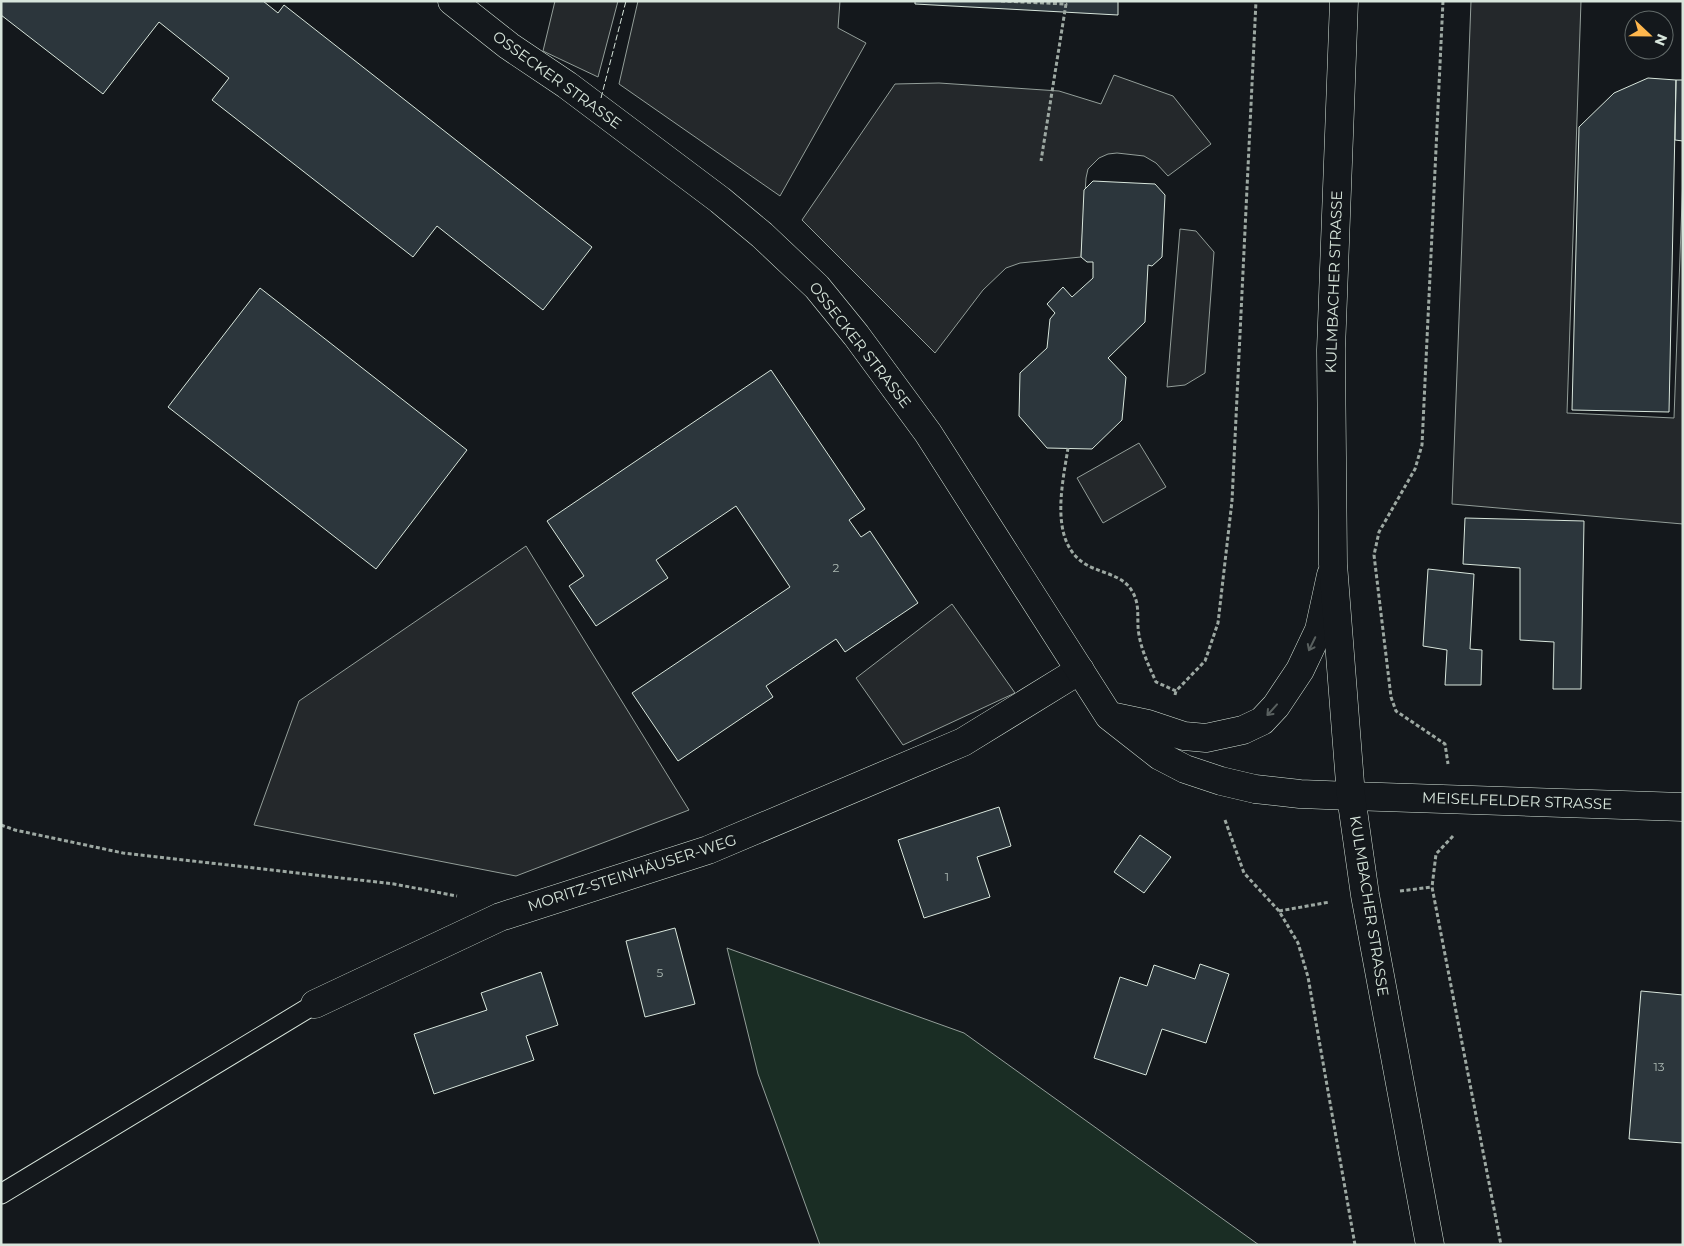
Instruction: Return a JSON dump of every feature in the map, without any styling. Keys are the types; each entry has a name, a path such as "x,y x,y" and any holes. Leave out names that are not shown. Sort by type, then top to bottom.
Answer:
{"street":[{"name":"OSSECKER STRASSE","path":"452,1 509,46 567,85 720,200 762,235 817,288 856,335 928,433 1109,716 1160,756 1185,769 1221,781 1256,789 1300,794 1351,796"},
{"name":"KULMBACHER STRASSE","path":"1344,1 1331,350 1333,564 1351,796 1365,895 1430,1245"},
{"name":"KULMBACHER STRASSE","path":"1163,729 1184,736 1206,738 1243,730 1262,721 1276,706 1300,670 1319,630 1333,564"},
{"name":"MORITZ-STEINHÄUSER-WEG","path":"314,1004 500,916 708,850 963,742 1080,670"},
{"path":"1109,716 1163,729"},
{"name":"MEISELFELDER STRASSE","path":"1351,796 1683,807"}],"lane":[{"path":"1,1194 314,1004"}],"path":[{"path":"1001,1 1066,4 1041,162"},
{"path":"1163,729 1176,691 1205,661 1218,623 1232,501 1256,1"},
{"path":"1443,1 1422,445 1415,469 1379,532 1374,555 1391,697 1396,711 1445,744 1454,798 1454,835 1436,854 1432,887 1501,1245"},
{"path":"1068,448 1062,487 1064,539 1070,551 1079,560 1092,568 1111,574 1123,581 1131,589 1138,604 1138,632 1142,648 1156,682 1176,691"},
{"path":"1224,815 1244,872 1279,911 1298,943 1308,977 1355,1245"},
{"path":"1,825 15,830 123,853 394,884 480,900 500,916"}],"green space":[{"path":"727,948 964,1033 1259,1245 820,1245 758,1074"}],"shaded area":[{"path":"555,1 618,1 598,77 543,51"},
{"path":"638,1 840,1 838,28 866,43 780,196 619,84"},
{"path":"1471,1 1581,1 1567,413 1674,418 1683,175 1683,524 1452,504"},
{"path":"1114,75 1173,96 1211,144 1168,176 1156,163 1144,156 1117,153 1099,158 1088,169 1086,178 1081,257 1020,263 1006,268 983,290 935,353 802,220 895,84 939,83 1059,91 1101,104"},
{"path":"1180,229 1196,231 1214,252 1205,373 1185,385 1167,387"},
{"path":"1139,443 1166,487 1103,523 1077,478"},
{"path":"526,546 689,810 516,876 254,825 299,701"},
{"path":"952,604 1015,693 903,745 856,678"}],"building":[{"path":"1,1 263,1 278,13 284,5 592,247 543,310 437,226 413,257 212,100 229,78 159,22 103,94 1,15"},
{"path":"915,1 1118,1 1118,15 915,4"},
{"path":"1648,78 1676,80 1669,412 1572,410 1579,127 1614,93"},
{"path":"1676,80 1683,80 1683,141 1675,140"},
{"path":"1093,181 1155,184 1165,195 1162,257 1152,266 1148,265 1145,322 1108,358 1126,377 1122,420 1092,449 1047,448 1019,416 1020,373 1047,348 1050,319 1055,313 1047,304 1063,287 1072,297 1093,278 1093,262 1087,262 1081,257 1084,190"},
{"path":"260,288 467,450 376,569 168,407"},
{"path":"771,370 865,509 849,520 861,537 870,531 918,603 845,652 836,639 766,686 773,697 678,761 632,693 790,587 736,506 656,560 668,578 596,626 569,586 584,576 547,521"},
{"path":"1465,518 1584,521 1581,689 1553,689 1554,642 1520,640 1520,568 1463,564"},
{"path":"1428,569 1474,574 1470,649 1482,650 1481,685 1445,685 1447,650 1423,646"},
{"path":"999,807 1011,846 977,857 990,897 924,918 898,840"},
{"path":"1140,835 1171,857 1144,893 1114,872"},
{"path":"675,928 695,1004 645,1017 626,941"},
{"path":"1200,964 1229,974 1206,1043 1162,1029 1146,1075 1094,1058 1120,977 1147,986 1154,965 1195,979"},
{"path":"541,972 558,1025 526,1036 534,1060 434,1094 414,1034 487,1010 481,993"},
{"path":"1641,991 1683,995 1683,1143 1629,1139"}],"fence":[{"path":"601,98 626,1"}]}
